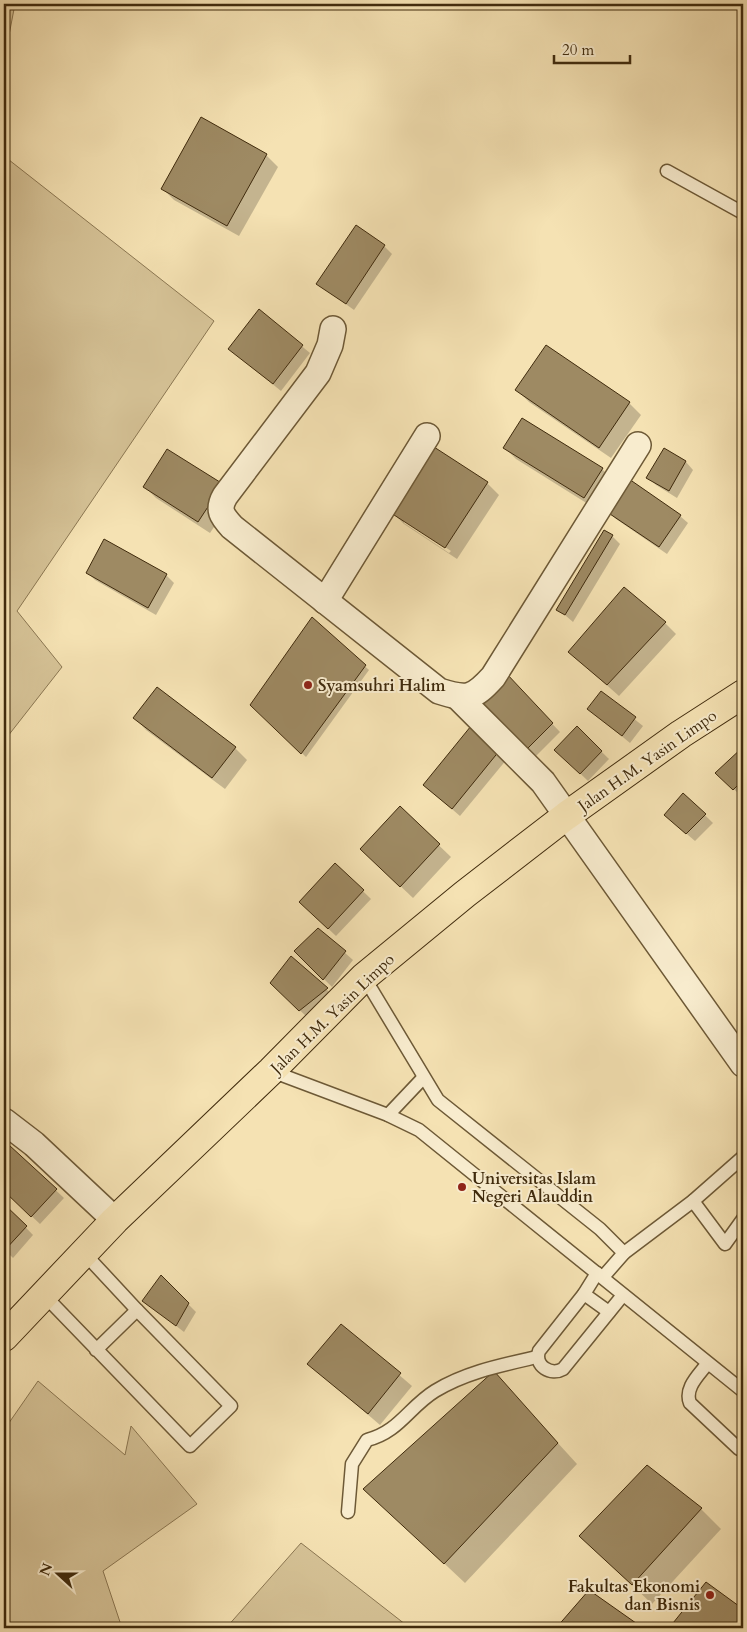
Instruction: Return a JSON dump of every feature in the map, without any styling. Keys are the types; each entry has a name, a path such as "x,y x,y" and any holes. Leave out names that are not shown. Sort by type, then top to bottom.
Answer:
{"main road":[{"name":"Jalan H.M. Yasin Limpo","path":"4,1337 115,1220 271,1071 364,977 465,894 566,816 681,734 743,694"}],"street":[{"path":"333,329 330,345 318,373 225,496 219,507 225,519 232,527 439,691 460,698 543,782 743,1064"},
{"path":"325,601 427,436"},
{"path":"460,698 479,693 493,677 638,445"},
{"path":"4,1121 34,1144 115,1220"}],"lane":[{"path":"667,171 743,213"},
{"path":"364,977 417,1061 423,1078 438,1100 600,1229 624,1253"},
{"path":"271,1071 388,1115 419,1130 600,1275 707,1364 743,1391"},
{"path":"388,1115 423,1078"},
{"path":"348,1512 352,1464 367,1440 383,1436 433,1392 452,1381 491,1368 537,1357 600,1275 624,1253 693,1201 743,1157"},
{"path":"693,1201 725,1244 743,1218"},
{"path":"44,1295 190,1446 231,1406 84,1252"},
{"path":"584,1294 610,1312"},
{"path":"537,1357 538,1363 551,1372 557,1373 563,1369 623,1295"},
{"path":"96,1350 138,1310"},
{"path":"707,1364 689,1389 688,1397 690,1403 739,1449"}],"shaded area":[{"path":"4,4 15,4 4,61"},
{"path":"4,156 214,321 17,611 62,667 4,741"},
{"path":"38,1381 125,1455 131,1426 197,1504 103,1571 122,1628 4,1628 4,1430"},
{"path":"301,1543 410,1628 226,1628"}],"building":[{"path":"201,117 267,154 227,226 161,189"},
{"path":"356,225 385,245 346,304 316,284"},
{"path":"259,309 303,345 273,384 228,349"},
{"path":"546,345 630,402 599,448 515,390"},
{"path":"522,418 603,468 584,498 503,448"},
{"path":"434,447 488,482 445,548 391,513"},
{"path":"664,448 686,461 669,491 646,478"},
{"path":"167,449 223,484 198,522 143,487"},
{"path":"629,479 681,515 659,547 607,512"},
{"path":"604,530 613,535 565,615 556,610"},
{"path":"104,539 167,574 148,608 86,573"},
{"path":"624,587 666,622 607,685 568,652"},
{"name":"Syamsuhri Halim","path":"312,617 366,665 301,754 250,705"},
{"path":"506,673 553,723 525,751 480,707"},
{"path":"157,687 236,747 212,778 133,718"},
{"path":"601,691 636,717 622,736 587,709"},
{"path":"471,726 500,750 452,809 423,785"},
{"path":"577,726 602,751 580,774 554,750"},
{"path":"743,747 743,780 733,790 715,773"},
{"path":"683,793 706,814 686,834 664,815"},
{"path":"400,806 440,844 400,887 360,849"},
{"path":"335,863 364,890 328,929 299,902"},
{"path":"318,928 346,951 323,980 294,951"},
{"path":"291,956 328,988 299,1011 270,983"},
{"path":"9,1145 57,1189 31,1217 4,1191 4,1150"},
{"path":"4,1204 27,1226 4,1251"},
{"path":"161,1275 189,1303 176,1326 142,1301"},
{"path":"341,1324 401,1373 368,1414 307,1364"},
{"path":"494,1371 558,1443 444,1564 363,1489"},
{"path":"647,1465 702,1508 632,1585 579,1536"},
{"name":"Fakultas Ekonomi dan Bisnis","path":"706,1582 743,1609 743,1628 669,1628"},
{"name":"Fakultas Ekonomi dan Bisnis","path":"589,1590 643,1628 556,1628"}],"place":[{"name":"Syamsuhri Halim","path":"308,685"},
{"name":"Universitas Islam Negeri Alauddin","path":"462,1187"},
{"name":"Fakultas Ekonomi dan Bisnis","path":"710,1595"}]}
